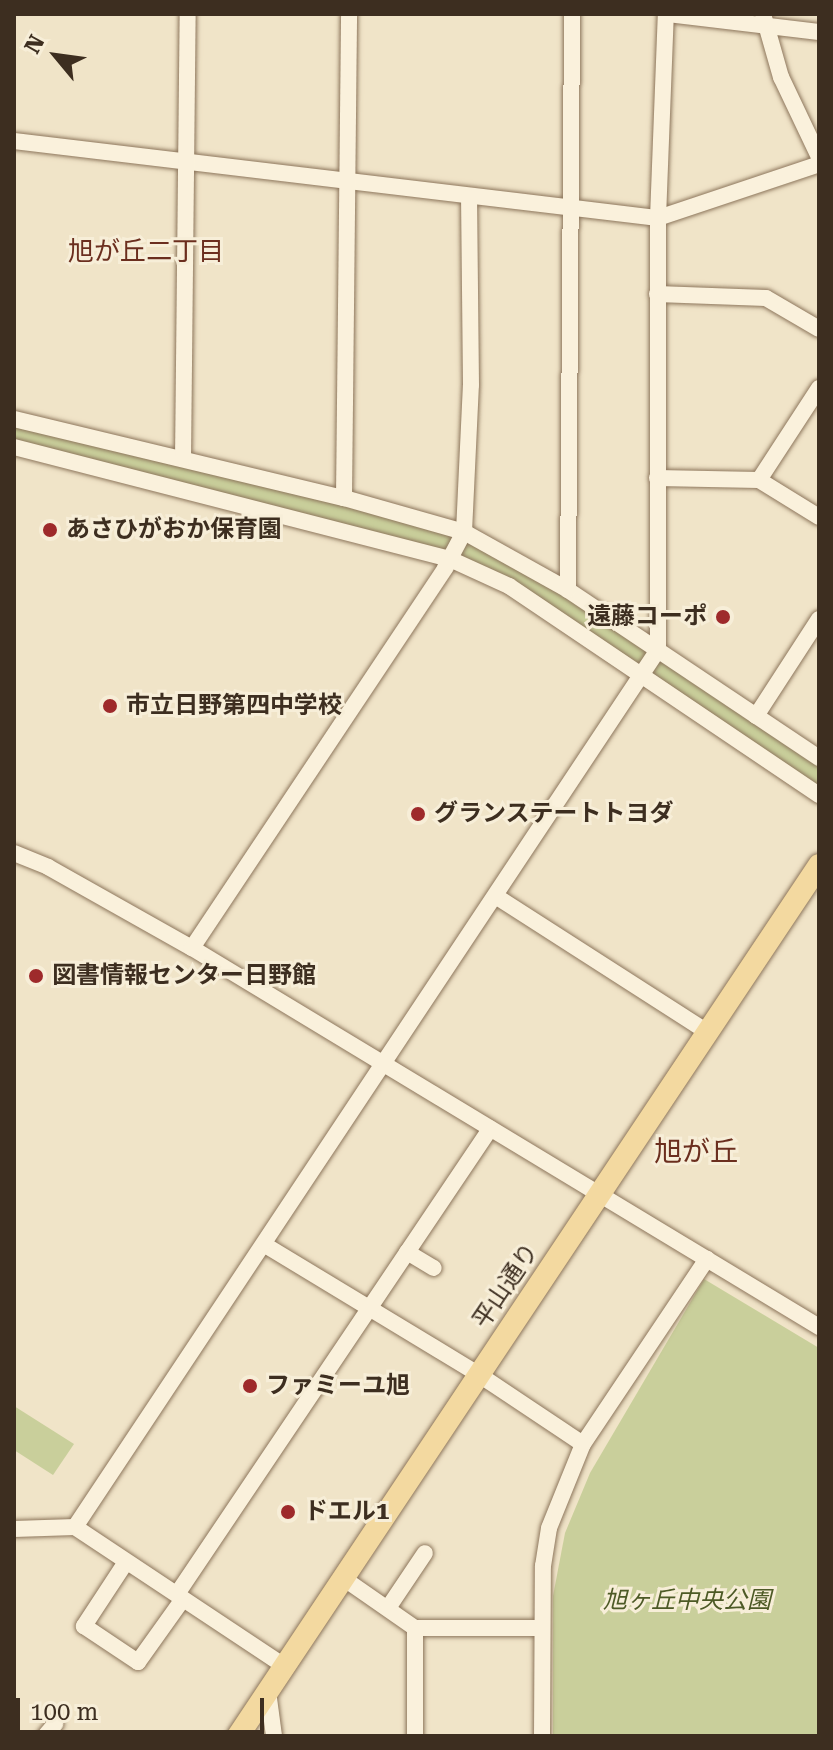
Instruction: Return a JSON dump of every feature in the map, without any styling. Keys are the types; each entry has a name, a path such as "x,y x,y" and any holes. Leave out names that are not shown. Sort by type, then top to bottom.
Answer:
{"main road":[{"name":"平山通り","path":"238,1736 819,865"}],"street":[{"path":"183,459 188,14"},
{"path":"344,498 349,14"},
{"path":"568,590 572,14"},
{"path":"75,1527 497,897 658,650 658,218 667,14 764,19 819,32"},
{"path":"764,19 781,77 819,157"},
{"path":"14,141 469,198 658,218 819,164"},
{"path":"192,948 450,559 464,532 471,385 469,198"},
{"path":"657,294 766,298 819,329"},
{"path":"759,480 819,388"},
{"path":"14,419 344,498 464,532 568,590 819,758"},
{"path":"14,447 450,559 509,586 819,795"},
{"path":"657,478 759,480 819,517"},
{"path":"756,716 819,619"},
{"path":"14,853 60,873 192,948 819,1327"},
{"path":"497,897 707,1032"},
{"path":"126,1562 84,1626 138,1662 369,1307 490,1129"},
{"path":"265,1245 478,1374 583,1444"},
{"path":"407,1252 434,1268"},
{"path":"542,1736 543,1566 549,1528 583,1444 707,1259"},
{"path":"14,1529 75,1527 284,1666"},
{"path":"388,1608 425,1553"},
{"path":"343,1578 415,1628 542,1628"},
{"path":"415,1628 415,1736"},
{"path":"268,1691 274,1736"}],"green space":[{"path":"14,419 464,532 819,758 819,795 644,675 450,559 14,447"},
{"name":"旭ヶ丘中央公園","path":"704,1279 819,1348 819,1736 553,1736 553,1596 565,1533 590,1473"},
{"path":"14,1406 74,1444 53,1475 14,1450"}],"place":[{"name":"あさひがおか保育園","path":"50,530"},
{"name":"遠藤コーポ","path":"723,617"},
{"name":"市立日野第四中学校","path":"110,706"},
{"name":"グランステートトヨダ","path":"418,814"},
{"name":"図書情報センター日野館","path":"36,976"},
{"name":"ファミーユ旭","path":"250,1386"},
{"name":"ドエル1","path":"288,1512"}],"district":[{"name":"旭が丘二丁目","path":"146,252"},
{"name":"旭が丘","path":"696,1152"}]}
